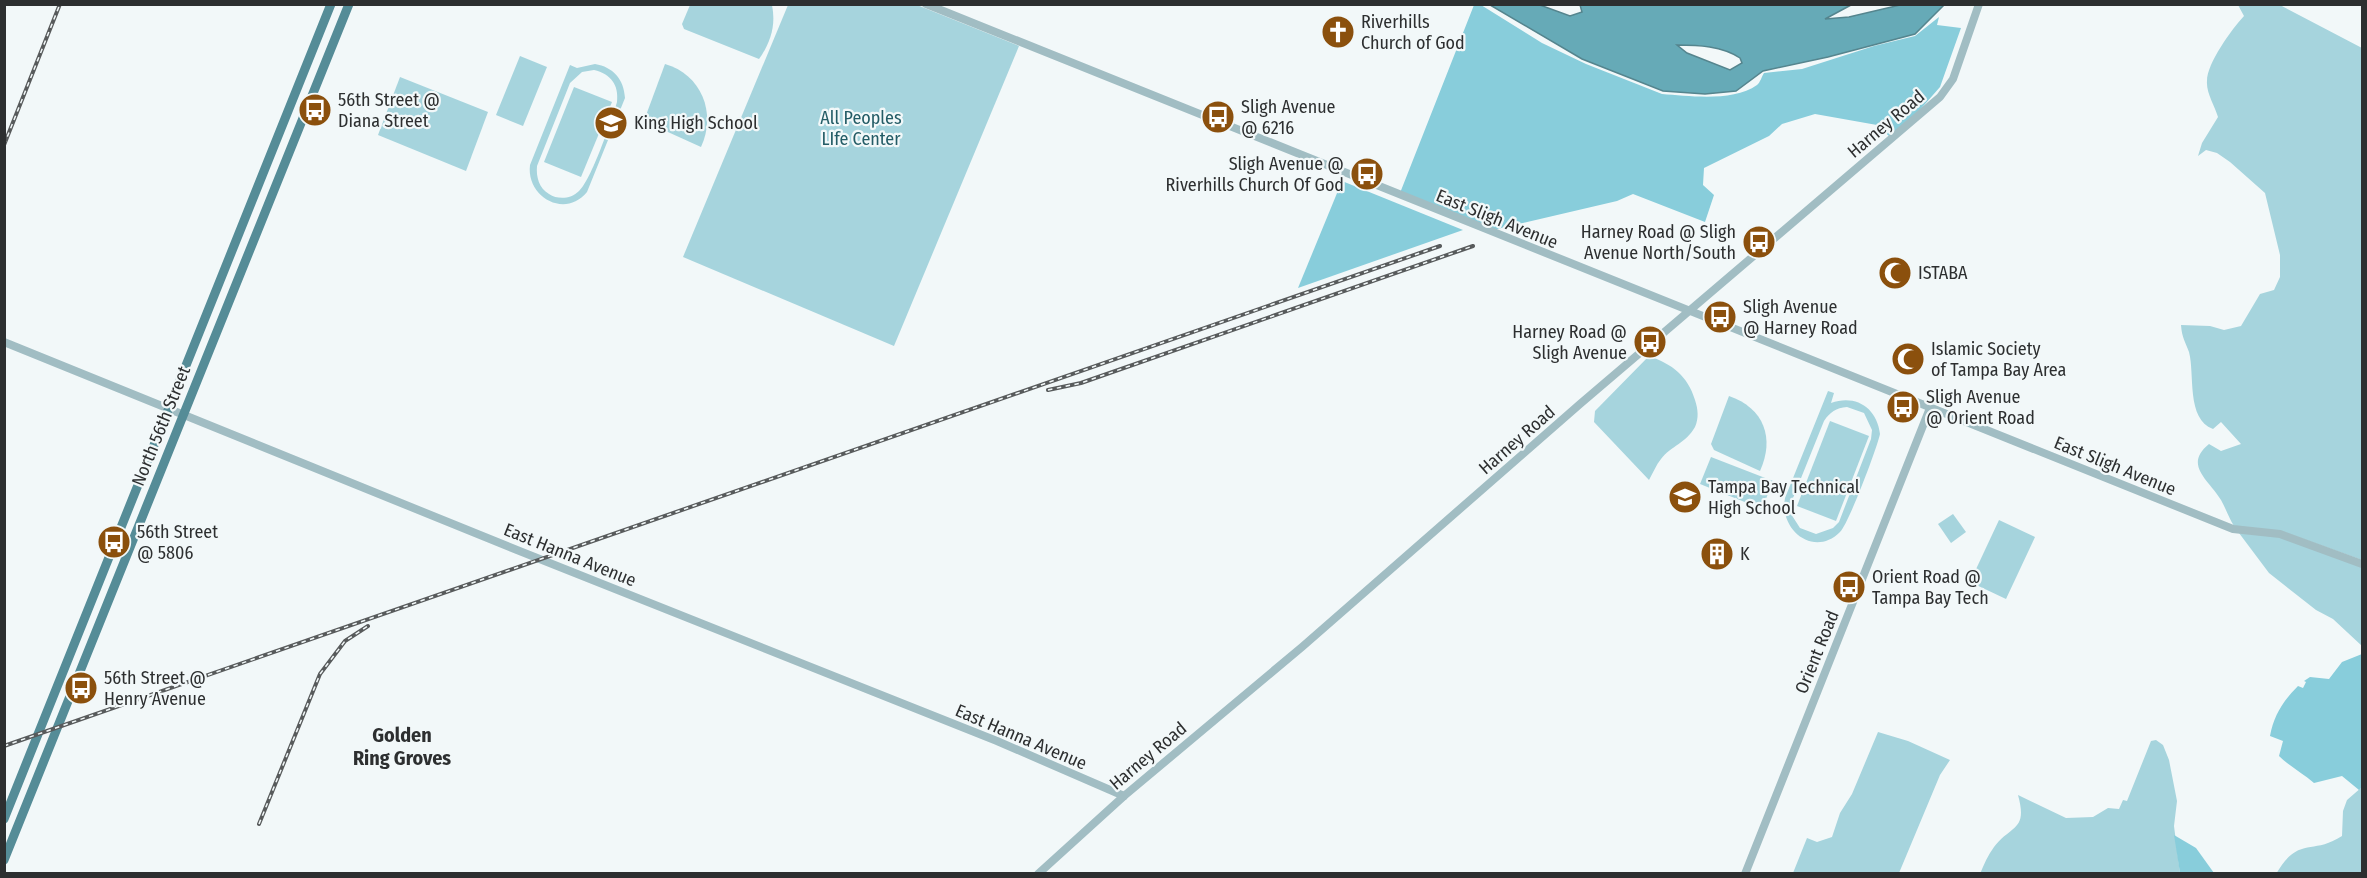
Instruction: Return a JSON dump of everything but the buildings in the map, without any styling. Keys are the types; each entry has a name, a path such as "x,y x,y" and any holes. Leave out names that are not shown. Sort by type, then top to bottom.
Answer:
{"main road":[{"name":"North 56th Street","path":"4,819 331,4"},
{"name":"North 56th Street","path":"4,860 349,4"},
{"path":"215,294 230,300"},
{"path":"110,557 124,563"}],"street":[{"name":"East Sligh Avenue","path":"926,4 2233,529 2280,534 2362,564"},
{"name":"Harney Road","path":"1038,873 1124,796 1302,647 1940,98 1953,79 1979,4"},
{"name":"East Hanna Avenue","path":"4,342 579,575 997,741 1124,796"},
{"name":"Orient Road","path":"1745,873 1930,408"}],"green space":[{"path":"690,5 772,5 771,33 767,46 759,59 684,29 682,24"},
{"name":"All Peoples LIfe Center","path":"788,5 917,5 1019,46 894,346 683,257"},
{"path":"2238,5 2280,5 2362,48 2362,560 2281,531 2234,526 2221,500 2198,466 2198,459 2209,444 2221,451 2241,444 2221,422 2213,429 2204,424 2199,416 2193,395 2191,361 2181,325 2210,326 2224,330 2241,326 2260,294 2274,290 2280,277 2280,255 2265,193 2217,153 2206,150 2198,156 2202,143 2218,117 2208,90 2208,74 2221,47 2244,16"},
{"path":"520,56 547,67 523,126 496,115"},
{"path":"595,64 612,71 620,80 625,98 587,192 578,200 568,204 558,204 540,195 534,187 530,176 530,165 570,65 577,68","holes":["594,70 613,81 617,90 617,102 601,149 584,185 576,194 560,198 553,196 541,185 537,166 570,83 582,72"]},
{"path":"665,64 688,76 702,96 707,121 706,134 701,147 648,123 645,118"},
{"path":"400,77 488,112 466,171 378,135"},
{"path":"574,87 612,102 581,177 544,162"},
{"path":"1649,356 1678,372 1692,392 1698,414 1695,427 1683,441 1665,455 1649,480 1594,422 1595,411"},
{"path":"1828,391 1834,393 1831,403 1849,400 1864,405 1870,410 1875,417 1880,434 1856,501 1840,532 1820,542 1801,537 1787,520 1785,498","holes":["1847,407 1864,413 1872,430 1871,439 1839,522 1833,528 1816,534 1800,528 1791,514 1791,503 1824,421 1834,411"]},
{"path":"1729,396 1751,408 1763,426 1766,447 1760,471 1714,450 1711,444"},
{"path":"1830,421 1869,436 1836,521 1797,506"},
{"path":"1711,457 1773,481 1762,509 1700,484"},
{"path":"1953,514 1966,532 1951,543 1938,524"},
{"path":"1999,520 2035,537 2006,599 1970,582"},
{"path":"2239,533 2279,537 2362,567 2362,646 2333,619 2316,610 2269,573"},
{"path":"1878,732 1908,741 1950,760 1940,775 1899,873 1793,873 1807,838 1817,842 1832,837 1840,813 1852,794"},
{"path":"2156,740 2163,745 2169,760 2177,801 2174,826 2180,873 1980,874 1994,847 2019,821 2021,807 2018,795 2066,818 2093,817 2108,808 2119,809 2123,800 2127,801 2151,741"},
{"path":"2362,787 2362,873 2276,874 2292,854 2331,842 2342,836 2343,811 2347,800"}],"shaded area":[{"path":"1474,5 1481,5 1542,43 1586,64 1662,94 1698,97 1736,94 1757,85 1764,73 1802,69 1874,46 1915,36 1939,17 1937,25 1961,28 1940,87 1918,112 1890,137 1877,125 1815,114 1782,124 1769,136 1704,168 1703,185 1714,195 1705,222 1633,194 1617,201 1493,230 1400,193"},
{"path":"1490,5 1540,5 1570,16 1582,12 1580,5 1851,5 1825,19 1849,17 1900,5 1944,5 1915,34 1763,71 1736,91 1705,94 1663,91 1582,59","holes":["1677,45 1710,47 1726,51 1740,58 1742,63 1730,70 1687,53"]},
{"path":"1342,181 1463,230 1298,288"},
{"path":"2362,654 2362,787 2359,790 2342,776 2314,783 2279,756 2283,741 2270,736 2274,721 2284,703 2298,686 2303,688 2306,682 2304,681 2310,677 2329,679 2342,662"},
{"path":"2174,835 2196,848 2214,873 2180,873"}],"railway":[{"path":"4,145 60,4"},
{"path":"4,746 1440,246"},
{"path":"1048,390 1081,383 1473,246"},
{"path":"259,824 320,674 345,641 368,626"}],"place":[{"name":"Riverhills Church of God","path":"1338,32"},
{"name":"56th Street @ Diana Street","path":"315,110"},
{"name":"Sligh Avenue @ 6216","path":"1218,117"},
{"name":"King High School","path":"611,123"},
{"name":"Sligh Avenue @ Riverhills Church Of God","path":"1367,174"},
{"name":"Harney Road @ Sligh Avenue North/South","path":"1759,242"},
{"name":"ISTABA","path":"1895,273"},
{"name":"Sligh Avenue @ Harney Road","path":"1720,317"},
{"name":"Harney Road @ Sligh Avenue","path":"1650,342"},
{"name":"Islamic Society of Tampa Bay Area","path":"1908,359"},
{"name":"Sligh Avenue @ Orient Road","path":"1903,407"},
{"name":"Tampa Bay Technical High School","path":"1685,497"},
{"name":"56th Street @ 5806","path":"114,542"},
{"name":"K","path":"1717,554"},
{"name":"Orient Road @ Tampa Bay Tech","path":"1849,587"},
{"name":"56th Street @ Henry Avenue","path":"81,688"}],"district":[{"name":"Golden Ring Groves","path":"402,746"}]}
